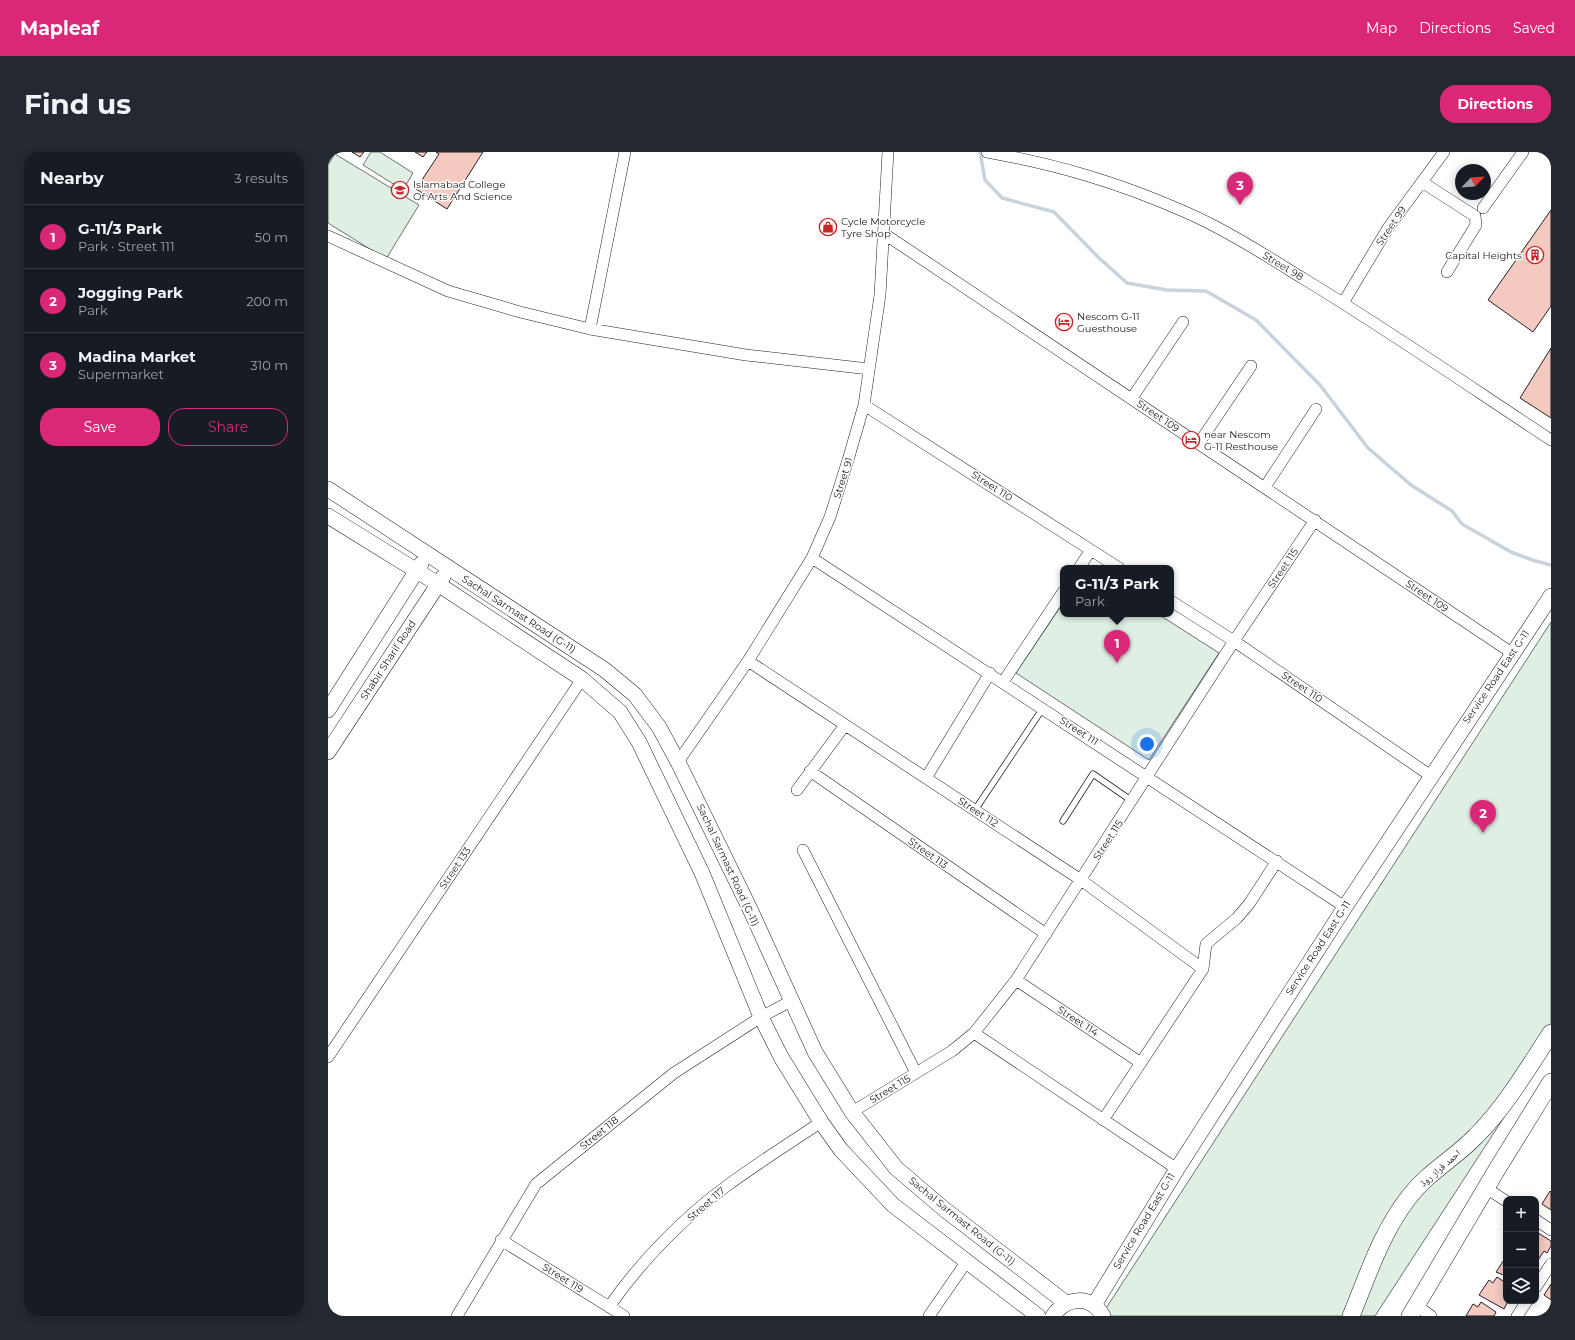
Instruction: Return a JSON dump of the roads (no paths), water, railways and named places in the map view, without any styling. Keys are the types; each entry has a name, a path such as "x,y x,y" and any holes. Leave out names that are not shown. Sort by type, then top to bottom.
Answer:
{"main road":[{"name":"Sachal Sarmast Road (G-11)","path":"328,489 605,670 635,695 659,727 678,762 750,909 815,1052 852,1112 896,1168 944,1209 1066,1303"},
{"name":"Sachal Sarmast Road (G-11)","path":"328,516 416,572 438,584 582,680 620,712 639,742 702,873 761,1017 781,1058 821,1122 841,1150 892,1205 1038,1316"},
{"path":"330,705 428,554"},
{"name":"Shabir Sharif Road","path":"328,752 449,568"},
{"name":"Service Road East G-11","path":"1098,1310 1176,1169 1345,907 1551,596"},
{"path":"352,672 372,684"},
{"name":"احمد فراز روڈ","path":"1351,1316 1365,1277 1384,1235 1409,1197 1421,1182 1465,1146 1488,1124 1551,1033"},
{"path":"1414,1311 1486,1188 1551,1082"},
{"path":"1052,1316 1058,1308 1075,1300 1085,1301 1098,1310"}],"street":[{"path":"590,329 625,152"},
{"name":"Street 91","path":"678,762 748,661 812,558 830,517 864,405 880,295 888,152"},
{"name":"Street 98","path":"987,152 1041,162 1095,177 1185,212 1250,246 1344,303 1551,440"},
{"name":"Street 99","path":"1344,303 1388,228 1444,152"},
{"path":"1483,208 1523,152"},
{"path":"1422,182 1474,216 1476,220 1476,225 1447,272"},
{"name":"Street 109","path":"883,233 1315,520 1512,653"},
{"path":"328,236 448,291 520,312 590,329 746,355 869,369"},
{"path":"1132,398 1183,322"},
{"path":"1199,443 1251,366"},
{"name":"Street 110","path":"864,405 1115,565"},
{"path":"1265,487 1316,409"},
{"name":"Street 115","path":"852,1112 952,1051 974,1033 1016,980 1132,802 1234,641 1315,520"},
{"path":"1081,565 1091,550"},
{"name":"Street 111","path":"812,558 1148,776 1345,907"},
{"path":"1003,682 1060,596"},
{"name":"Street 110","path":"1174,603 1234,641 1431,776"},
{"name":"Street 112","path":"748,661 1081,880 1204,969"},
{"path":"926,778 990,673"},
{"name":"Street 133","path":"328,1057 582,680"},
{"path":"797,790 845,725"},
{"name":"Street 113","path":"810,771 1046,934"},
{"path":"803,850 916,1073"},
{"path":"1103,1120 1204,969 1206,944 1237,918 1249,904 1277,861"},
{"name":"Street 114","path":"1016,980 1141,1063"},
{"name":"Street 118","path":"457,1316 501,1240 536,1184 674,1073 761,1017 791,1001"},
{"path":"974,1033 1176,1169"},
{"name":"Street 117","path":"609,1306 642,1264 697,1210 727,1185 821,1122"},
{"path":"1486,1188 1503,1199"},
{"path":"1539,1222 1551,1230"},
{"name":"Street 119","path":"501,1240 624,1316"},
{"path":"929,1316 967,1261"},
{"path":"1539,1282 1551,1264"},
{"path":"1517,1316 1525,1304"},
{"path":"1414,1311 1431,1316"}],"lane":[{"path":"975,810 1043,708"},
{"path":"1063,821 1093,774 1132,802"}],"waterway":[{"path":"980,152 985,180 1002,198 1054,212 1098,257 1127,283 1167,290 1206,291 1256,320 1320,385 1368,448 1411,485 1452,511 1462,524 1511,552 1551,565"}],"place":[{"name":"Islamabad College Of Arts And Science","path":"400,190"},
{"name":"Madina Market","path":"1240,205"},
{"name":"Cycle Motorcycle Tyre Shop","path":"828,227"},
{"name":"Capital Heights","path":"1535,255"},
{"name":"Nescom G-11 Guesthouse","path":"1064,322"},
{"name":"near Nescom G-11 Resthouse","path":"1191,440"},
{"name":"G-11/3 Park","path":"1117,663"},
{"name":"Jogging Park","path":"1483,833"}]}
